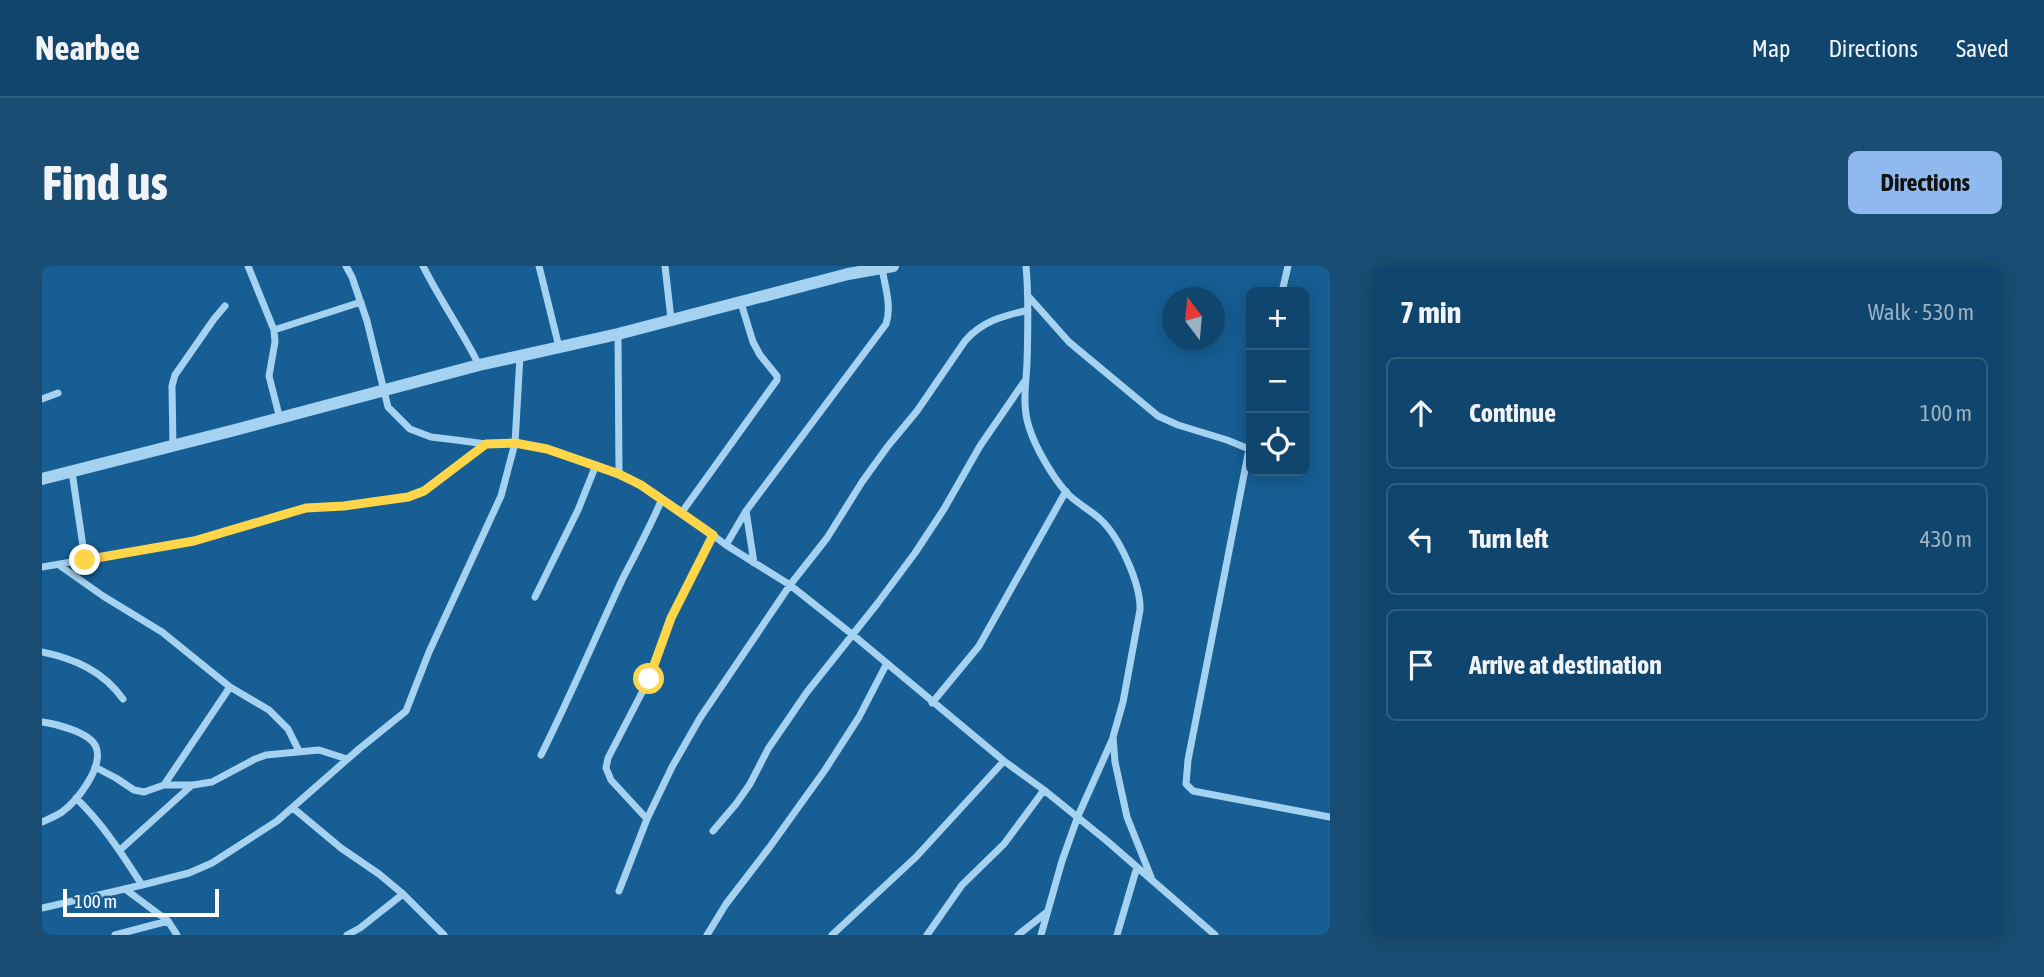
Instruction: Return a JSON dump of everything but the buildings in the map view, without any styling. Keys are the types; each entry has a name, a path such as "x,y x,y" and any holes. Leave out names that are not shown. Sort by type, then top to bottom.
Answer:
{"street":[{"path":"248,266 274,330 275,342 269,376 280,419"},
{"path":"346,266 373,341 388,407 410,429 431,437 486,444 515,443 547,449 596,465 641,485 790,585 932,703 1078,817 1215,935"},
{"path":"423,266 479,365"},
{"path":"539,266 559,347"},
{"path":"665,266 671,319"},
{"path":"1026,266 1028,310 1024,381 1028,426 1046,462 1066,491 1101,520 1111,533 1135,578 1141,599 1123,702 1113,737 1078,817 1041,935"},
{"path":"1283,287 1288,266"},
{"path":"42,479 479,365 741,303 847,270 887,267 889,307 886,324 746,510 726,544"},
{"path":"1028,297 1069,342 1158,416 1246,448"},
{"path":"274,330 361,302"},
{"path":"682,512 776,380 777,376 760,355 753,341 741,303"},
{"path":"173,446 172,386 175,375 225,306"},
{"path":"619,891 647,820 672,767 700,718 790,585 827,538 862,482 917,411 974,330 986,323 1028,310"},
{"path":"618,334 619,474"},
{"path":"42,908 189,873 212,863 293,808 347,759 406,712 429,652 501,496 515,443 520,356"},
{"path":"713,831 750,784 779,732 807,691 915,553 980,446 1024,381"},
{"path":"42,399 58,393"},
{"path":"42,567 194,541 306,508 408,497 424,491 486,444"},
{"path":"1246,464 1188,760 1186,784 1193,790 1330,817"},
{"path":"535,597 578,510 596,465"},
{"path":"72,472 85,560"},
{"path":"932,703 979,646 1066,491"},
{"path":"541,755 662,499"},
{"path":"746,510 754,563"},
{"path":"647,820 611,780 606,768 608,758 649,679 671,618 713,535"},
{"path":"59,565 162,632 230,687 269,710 288,729 299,751"},
{"path":"42,652 85,665 109,683 123,699"},
{"path":"707,935 726,904 825,770 859,717 887,663"},
{"path":"164,785 230,687"},
{"path":"42,722 59,725 91,740 97,755 95,767 76,798 64,810 42,822"},
{"path":"1113,737 1115,762 1127,817 1153,881"},
{"path":"95,767 139,792 164,785 212,782 266,755 319,750 347,759"},
{"path":"832,935 916,857 1004,761"},
{"path":"120,850 193,785"},
{"path":"927,935 962,885 1004,844 1044,790"},
{"path":"76,798 120,850 142,885"},
{"path":"293,808 403,894 444,935"},
{"path":"1117,935 1137,867"},
{"path":"125,889 168,921 177,935"},
{"path":"347,935 403,894"},
{"path":"1017,935 1047,912"},
{"path":"115,935 168,921"},
{"path":"1200,935 1203,925"}],"route":[{"path":"85,560 194,541 306,508 383,502 408,497 424,491 486,444 515,443 547,449 596,465 641,485 713,535 671,618 649,679"}]}
